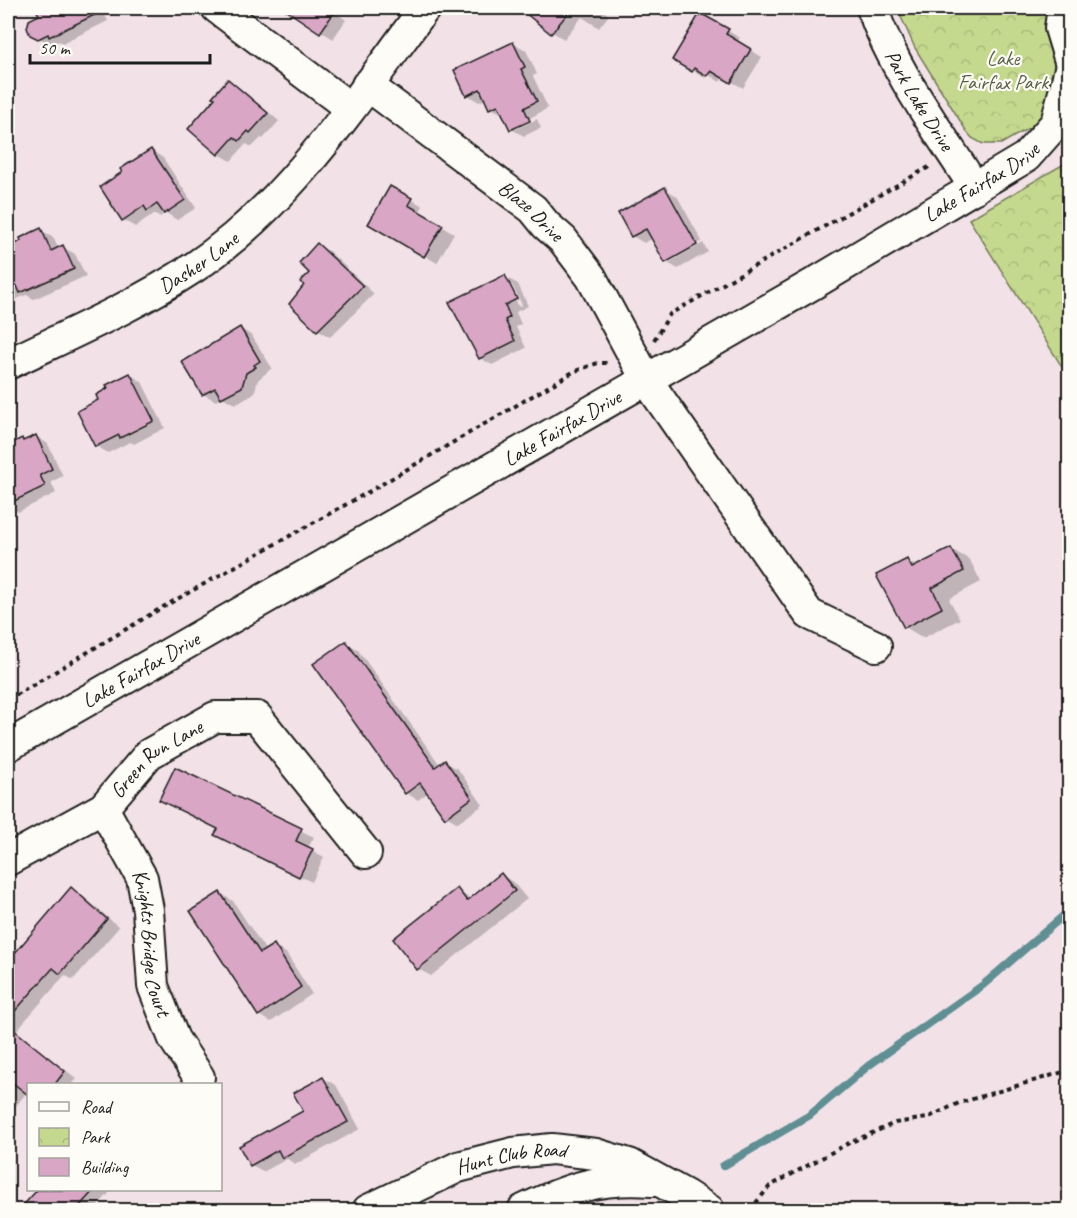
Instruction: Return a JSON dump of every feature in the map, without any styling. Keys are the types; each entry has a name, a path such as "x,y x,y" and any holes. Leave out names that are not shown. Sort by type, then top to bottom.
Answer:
{"street":[{"path":"218,8 358,96"},
{"name":"Dasher Lane","path":"8,364 148,296 195,267 242,231 284,190 315,153 425,8"},
{"name":"Park Lake Drive","path":"872,8 882,36 898,67 975,188"},
{"path":"1063,8 1060,28 1070,61"},
{"name":"Lake Fairfax Drive","path":"8,746 646,380 1026,158 1056,123 1070,69"},
{"name":"Blaze Drive","path":"358,96 533,209 563,240 591,277 646,380 809,614 876,646"},
{"name":"Green Run Lane","path":"8,860 103,808 150,754 215,717 257,717 366,853"},
{"name":"Knights Bridge Court","path":"103,808 142,878 148,910 153,987 174,1039 199,1077"},
{"name":"Hunt Club Road","path":"368,1210 458,1167 513,1153 552,1149 596,1154 629,1164 709,1210"},
{"name":"Hunt Club Road","path":"523,1210 569,1190 592,1183 631,1180 660,1182"}],"path":[{"path":"8,699 162,607 575,371 598,363 610,363 632,352 658,336 670,314 897,183 954,154"},
{"path":"750,1210 770,1186 849,1143 895,1123 927,1118 959,1103 1070,1070"}],"green space":[{"name":"Lake Fairfax Park","path":"897,8 1069,8 1069,105 1001,144 983,144 972,138 915,48"},
{"path":"1069,161 1069,378 969,219"}],"building":[{"path":"35,8 109,8 49,37 48,34 38,39 30,35 27,28 29,20 39,15"},
{"path":"283,8 337,8 320,33"},
{"path":"519,8 572,8 551,34"},
{"path":"700,13 729,29 726,34 751,49 731,83 711,71 707,76 694,68 692,72 672,60"},
{"path":"513,42 525,67 521,69 537,101 524,108 530,121 510,130 498,105 489,109 480,89 466,96 454,70"},
{"path":"228,79 268,113 250,133 248,131 239,141 234,137 218,155 188,129"},
{"path":"151,149 185,200 164,214 157,204 147,211 144,206 122,221 100,187 122,172 120,169"},
{"path":"390,186 412,198 408,205 443,225 424,257 368,224"},
{"path":"665,187 697,245 665,263 646,229 631,237 618,213"},
{"path":"41,228 51,251 63,245 74,269 20,293 17,286 8,291 8,248 21,241 20,238"},
{"path":"317,243 363,286 317,331 289,304 304,285 300,282 309,273 299,263"},
{"path":"505,275 517,299 505,305 510,317 505,320 515,341 479,359 449,302"},
{"path":"240,327 260,361 254,365 256,367 246,373 242,387 221,398 215,388 202,395 182,362"},
{"path":"130,373 154,421 120,438 119,435 95,447 77,411 98,400 96,395 108,388 106,385"},
{"path":"36,435 52,469 40,475 45,486 8,504 8,445 22,438 23,441"},
{"path":"951,548 964,571 932,588 942,608 904,628 876,575 907,559 912,568"},
{"path":"346,641 435,767 445,760 472,798 445,818 420,783 405,794 313,664"},
{"path":"175,767 302,828 296,841 313,849 299,877 214,835 218,829 159,800"},
{"path":"501,873 515,891 417,970 393,939 457,888 467,901"},
{"path":"71,887 107,919 60,974 53,968 8,1019 8,961"},
{"path":"220,892 260,953 274,944 301,987 258,1016 190,911"},
{"path":"8,1025 65,1071 56,1083 27,1083 27,1094 8,1079"},
{"path":"323,1077 348,1122 282,1158 278,1150 250,1166 239,1146 303,1111 293,1093"},
{"path":"36,1191 93,1191 76,1210 19,1210"}],"waterway":[{"path":"723,1166 810,1115 868,1066 983,985 1070,910"}]}
